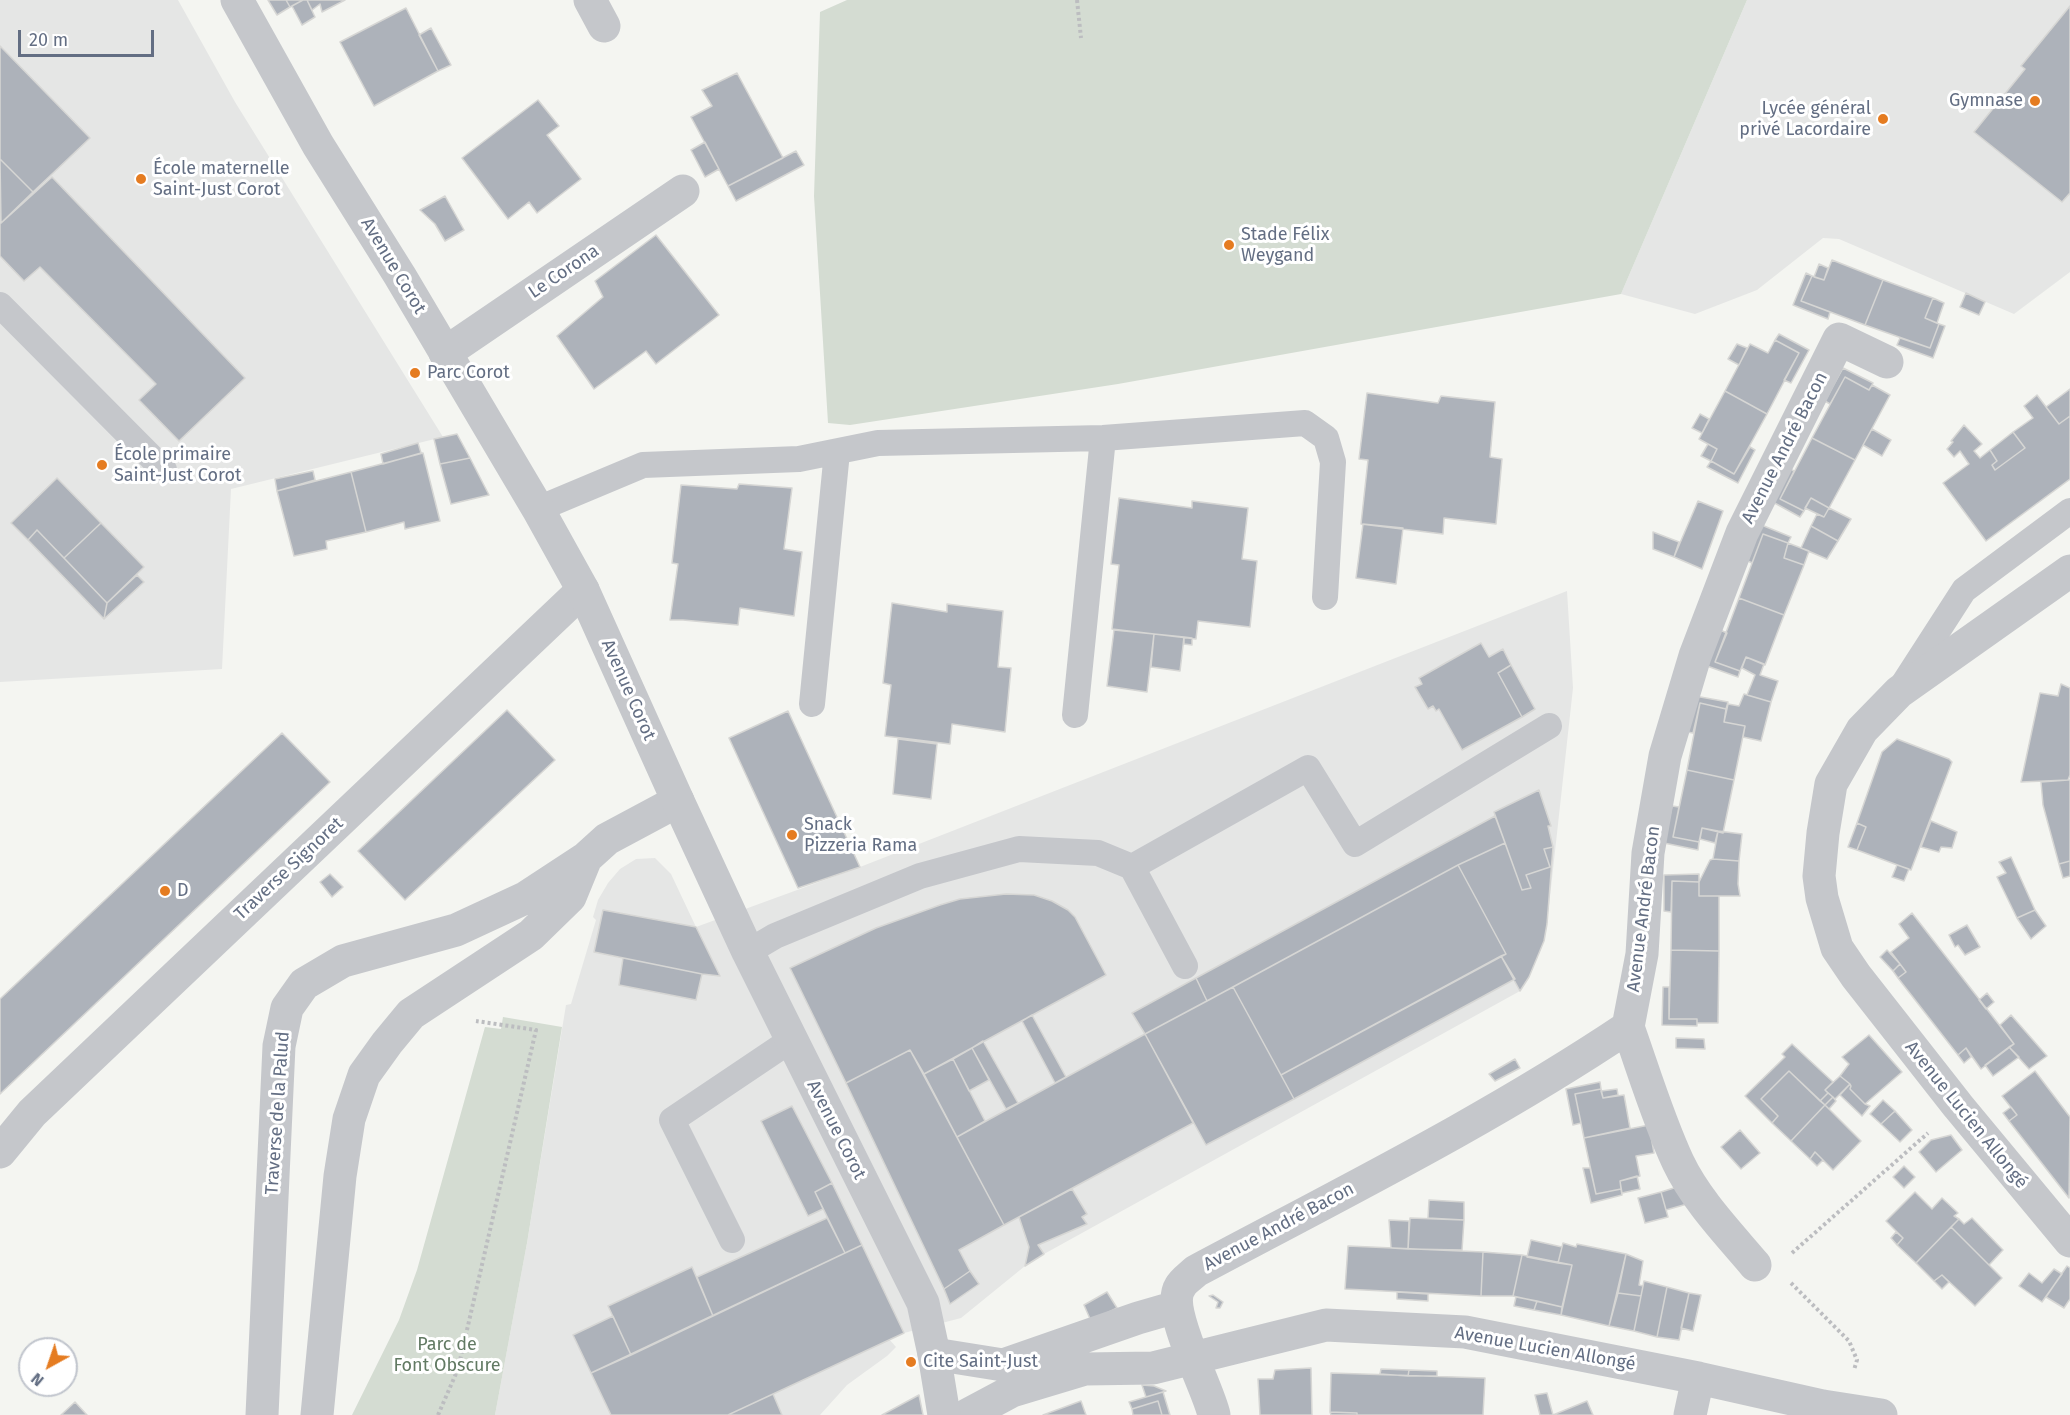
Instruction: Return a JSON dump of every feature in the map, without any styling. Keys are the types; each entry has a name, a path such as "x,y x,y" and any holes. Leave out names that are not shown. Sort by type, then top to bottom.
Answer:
{"street":[{"name":"Avenue Corot","path":"237,0 318,145 538,509 583,590 748,952 923,1303 944,1415"},
{"name":"Le Corona","path":"445,353 683,191"},
{"name":"Avenue André Bacon","path":"1176,1307 1179,1288 1196,1271 1505,1105 1628,1027 1642,954 1648,853 1665,756 1695,656 1742,533 1839,339 1887,362"},
{"name":"Avenue Lucien Allongé","path":"2070,571 1899,692 1862,730 1831,784 1819,876 1822,898 1837,948 1856,976 1958,1106 2070,1241"},
{"name":"Traverse Signoret","path":"0,1152 32,1113 583,590"},
{"name":"Traverse de la Palud","path":"262,1415 279,1046 287,1008 304,984 343,961 456,930 525,898 586,858 607,839 678,801"},
{"name":"Traverse de la Palud","path":"317,1415 340,1176 349,1119 364,1076 411,1014 531,935 570,897 586,858"},
{"path":"1628,1027 1656,1107 1679,1163 1711,1213 1765,1266"},
{"path":"934,1354 1004,1365 1176,1307 1192,1358 1214,1415"},
{"name":"Avenue Lucien Allongé","path":"968,1415 1012,1391 1085,1369 1154,1368 1326,1325 1466,1332 1698,1378 1814,1411 1881,1415"},
{"path":"1690,1415 1698,1378"}],"lane":[{"path":"0,305 164,470"},
{"path":"538,509 643,465 799,459 878,443 1103,438 1305,423 1326,438 1333,462 1325,597"},
{"path":"1075,715 1103,438"},
{"path":"812,704 837,452"},
{"path":"1899,692 1964,590 2070,511"},
{"path":"1132,867 1308,768 1355,844 1549,726"},
{"path":"748,952 775,936 920,876 1018,849 1098,853 1132,867 1185,966"},
{"path":"732,1240 672,1120 790,1040"},
{"path":"0,1137 32,1113"}],"path":[{"path":"1077,0 1080,38"},
{"path":"411,1014 502,1023 536,1030 458,1369 438,1415"},
{"path":"1849,1341 1765,1266 1958,1106"}],"shaded area":[{"name":"École maternelle Saint-Just Corot","path":"0,0 178,0 235,102 443,437 231,489 222,669 0,682"},
{"name":"Lycée général privé Lacordaire","path":"1747,0 2070,0 2070,272 2014,314 1839,239 1823,238 1757,290 1695,314 1621,294"},
{"path":"1567,591 1573,688 1547,924 1537,959 1520,991 1044,1254 1025,1266 961,1318 889,1339 896,1347 847,1385 820,1415 495,1415 527,1243 566,1005 571,1004 596,920 593,917 598,900 620,869 636,859 655,858 671,874 696,927 860,867"}],"green space":[{"name":"Stade Félix Weygand","path":"847,0 1747,0 1621,294 1118,384 850,425 828,423 814,196 820,12"},
{"name":"Parc de Font Obscure","path":"503,1017 562,1027 527,1243 495,1415 352,1415 399,1320 417,1270 485,1027 501,1029"}],"building":[{"path":"268,0 286,0 290,7 277,15"},
{"path":"286,0 303,0 290,7"},
{"path":"307,0 315,17 302,25 292,6"},
{"path":"307,0 345,0 322,12 320,4 312,10"},
{"name":"Gymnase","path":"2070,6 2070,193 2062,202 1974,132 2025,69 2021,66"},
{"path":"406,8 438,71 374,106 340,42"},
{"path":"431,28 451,65 438,71 419,35"},
{"path":"0,46 90,138 33,192 0,159"},
{"path":"737,73 783,158 728,186 691,117 712,106 702,90"},
{"path":"538,100 559,126 547,135 581,179 537,213 529,202 508,219 462,158"},
{"path":"705,142 719,169 705,177 691,150"},
{"path":"796,151 804,165 736,201 728,186"},
{"path":"0,161 33,192 1,223"},
{"path":"52,177 245,378 179,441 139,400 156,384 40,267 24,281 0,256 0,224"},
{"path":"445,196 464,230 445,241 435,224 420,210"},
{"path":"656,235 719,315 656,364 646,351 594,389 557,336 603,297 595,281"},
{"path":"1832,260 1883,280 1865,325 1801,301 1812,276 1824,280"},
{"path":"1819,264 1828,268 1824,280 1814,277"},
{"path":"1806,273 1812,276 1801,301 1830,312 1828,319 1793,305"},
{"path":"1883,280 1933,298 1925,318 1939,324 1930,348 1865,325"},
{"path":"1966,293 1985,302 1979,315 1960,307"},
{"path":"1933,298 1944,303 1937,323 1925,318"},
{"path":"1939,324 1945,326 1933,358 1897,345 1900,338 1930,348"},
{"path":"1779,334 1809,350 1791,383 1784,380 1799,353 1775,340"},
{"path":"1775,340 1799,353 1767,414 1725,391 1750,344 1768,353"},
{"path":"1737,344 1747,348 1739,365 1728,359"},
{"path":"1843,368 1873,383 1869,390 1845,377 1830,404 1825,401"},
{"path":"1845,377 1869,390 1872,385 1890,395 1855,460 1812,438"},
{"path":"2070,389 2070,416 2059,424 2046,407"},
{"path":"1725,391 1767,414 1734,474 1711,461 1717,449 1699,439"},
{"path":"1367,393 1438,403 1441,396 1495,402 1490,457 1502,459 1496,524 1444,518 1443,534 1361,524 1368,460 1359,459"},
{"path":"2037,395 2059,424 2070,416 2070,479 1986,541 1943,483 1969,464 1960,451 1954,457 1947,449 1964,425 1982,444 1974,451 1980,458 1990,450 1997,461 1992,465 1995,470 2025,448 2013,432 2033,418 2024,406"},
{"path":"1700,414 1709,419 1702,433 1692,428"},
{"path":"1872,429 1891,440 1882,456 1863,445"},
{"path":"2013,432 2025,448 1995,470 1992,465 1997,461 1990,450"},
{"path":"457,434 470,458 440,464 434,439"},
{"path":"1812,438 1855,460 1829,508 1811,498 1804,511 1780,499"},
{"path":"418,443 421,453 383,464 381,454"},
{"path":"1708,444 1717,449 1711,461 1701,456"},
{"path":"1750,447 1755,450 1738,483 1707,467 1711,461 1734,474"},
{"path":"423,453 440,521 405,529 404,522 366,532 351,472"},
{"path":"470,458 489,495 451,504 440,464"},
{"path":"1788,468 1794,471 1780,499 1804,511 1800,517 1771,501"},
{"path":"313,471 315,480 277,491 275,479"},
{"path":"351,472 366,532 326,541 327,549 294,556 277,491"},
{"path":"57,478 101,523 64,558 37,530 28,540 11,523"},
{"path":"739,484 792,488 784,549 802,552 794,616 740,608 738,625 670,620 678,564 672,563 681,485 737,489"},
{"path":"1119,498 1192,508 1192,501 1248,508 1242,559 1257,561 1250,627 1198,621 1196,639 1112,629 1119,565 1111,564"},
{"path":"1811,498 1829,508 1824,517 1805,508"},
{"path":"1698,501 1723,511 1702,569 1674,557"},
{"path":"1829,508 1851,519 1838,541 1811,526 1817,514 1824,517"},
{"path":"101,523 144,567 107,603 64,558"},
{"path":"1363,524 1403,528 1396,584 1356,578"},
{"path":"1759,524 1791,537 1788,543 1763,534 1752,563 1746,560"},
{"path":"1811,526 1838,541 1827,559 1801,548"},
{"path":"37,530 107,603 104,619 28,540"},
{"path":"1653,532 1679,542 1674,557 1653,549"},
{"path":"1763,534 1788,543 1784,558 1804,565 1784,615 1739,598"},
{"path":"1788,543 1809,551 1804,565 1784,558"},
{"path":"137,575 144,582 104,619 107,603"},
{"path":"1739,598 1784,615 1765,665 1746,657 1740,671 1715,662"},
{"path":"892,603 947,612 947,604 1003,611 998,667 1011,668 1005,732 952,724 950,744 885,736 891,685 883,683"},
{"path":"1114,630 1154,634 1147,692 1107,686"},
{"path":"1720,630 1727,633 1715,662 1740,671 1738,677 1707,666"},
{"path":"1154,634 1184,637 1180,671 1151,667"},
{"path":"1184,637 1192,638 1192,645 1184,644"},
{"path":"1481,643 1489,657 1503,649 1511,665 1498,673 1522,717 1462,750 1439,709 1436,711 1433,706 1428,709 1415,687 1422,684 1419,678"},
{"path":"1746,657 1764,664 1760,675 1778,681 1771,702 1747,695 1755,675 1742,668"},
{"path":"1511,665 1535,709 1522,717 1498,673"},
{"path":"2061,684 2070,688 2070,775 2068,780 2021,782 2040,693 2058,696"},
{"path":"1744,694 1771,702 1761,741 1743,737 1745,726 1724,722 1728,704 1739,706"},
{"path":"1695,696 1728,702 1726,709 1700,703 1693,733 1687,732"},
{"path":"1700,703 1726,709 1724,722 1745,726 1734,780 1687,770"},
{"path":"507,710 555,760 405,900 358,851"},
{"path":"788,711 860,867 798,888 729,738"},
{"name":"D","path":"282,733 330,782 0,1094 0,999"},
{"path":"898,739 937,744 931,799 893,794"},
{"path":"1897,739 1952,762 1911,870 1857,850 1866,827 1857,823 1882,752"},
{"path":"1687,770 1734,780 1723,833 1702,828 1699,842 1673,837"},
{"path":"2070,780 2070,861 2059,864 2043,805 2041,782"},
{"path":"1539,790 1551,826 1548,826 1553,847 1544,849 1550,867 1526,875 1531,888 1522,890 1494,812"},
{"path":"1672,806 1679,807 1673,837 1699,842 1698,850 1664,843"},
{"path":"1495,816 1505,843 1458,865 1207,1001 1196,978"},
{"path":"1931,821 1957,832 1952,848 1941,847 1939,852 1921,847"},
{"path":"1857,823 1866,827 1857,850 1848,847"},
{"path":"1702,828 1718,831 1715,843 1700,839"},
{"path":"1718,831 1742,834 1739,861 1713,859"},
{"path":"1505,843 1522,890 1531,888 1526,875 1550,867 1544,849 1553,847 1544,941 1529,977 1520,991 1501,956 1506,954 1458,865"},
{"path":"2011,857 2035,910 2017,918 1997,877 2006,873 1999,862"},
{"path":"1710,860 1739,861 1740,896 1699,896 1699,882"},
{"path":"2070,861 2070,876 2063,878 2059,864"},
{"path":"1458,865 1506,954 1281,1075 1233,987"},
{"path":"1897,865 1909,869 1904,881 1892,877"},
{"path":"330,874 343,887 332,897 320,882"},
{"path":"1699,874 1699,882 1672,881 1671,912 1664,911 1664,875"},
{"path":"1672,881 1699,882 1699,896 1719,896 1719,951 1671,950"},
{"path":"1006,894 1034,895 1068,910 1075,917 1106,975 924,1074 910,1050 846,1083 790,968 876,928 940,905 960,899"},
{"path":"603,910 696,927 720,976 594,952"},
{"path":"2035,910 2046,926 2031,939 2017,918"},
{"path":"1912,913 2014,1044 1981,1069 1966,1048 1958,1055 1898,978 1906,972 1891,952 1909,938 1899,924"},
{"path":"1967,925 1980,947 1965,955 1958,945 1955,947 1949,935"},
{"path":"1671,950 1719,951 1718,1023 1697,1023 1697,1019 1669,1019"},
{"path":"1887,950 1900,964 1893,971 1880,957"},
{"path":"1501,956 1515,979 1294,1099 1281,1075"},
{"path":"623,958 702,974 696,1000 619,985"},
{"path":"1900,964 1906,972 1898,978 1893,971"},
{"path":"1196,978 1207,1001 1145,1034 1132,1013"},
{"path":"1233,987 1294,1099 1206,1145 1145,1034"},
{"path":"1663,987 1669,987 1669,1019 1697,1019 1697,1026 1662,1025"},
{"path":"1987,993 1994,1002 1986,1009 1979,1000"},
{"path":"1032,1015 1066,1077 1055,1083 1022,1021"},
{"path":"2011,1015 2047,1056 2029,1069 2009,1047 2014,1044 2000,1025"},
{"path":"1145,1034 1193,1123 1004,1225 957,1137"},
{"path":"1869,1035 1902,1072 1865,1104 1850,1089 1850,1084 1840,1076 1849,1064 1842,1057"},
{"path":"1676,1038 1704,1039 1705,1049 1676,1048"},
{"path":"983,1041 1018,1103 1006,1109 972,1048"},
{"path":"1792,1044 1833,1082 1825,1090 1828,1093 1820,1101 1789,1071 1761,1099 1778,1116 1772,1123 1745,1096 1785,1057 1782,1054"},
{"path":"2009,1047 2019,1057 1993,1076 1985,1065"},
{"path":"972,1048 989,1080 969,1091 953,1059"},
{"path":"1966,1048 1971,1057 1964,1063 1958,1055"},
{"path":"910,1050 1004,1225 959,1250 970,1271 944,1289 846,1083"},
{"path":"953,1059 985,1121 957,1137 924,1074"},
{"path":"1515,1059 1520,1068 1495,1081 1489,1074"},
{"path":"1789,1071 1825,1105 1791,1141 1772,1123 1778,1116 1761,1099"},
{"path":"2035,1071 2070,1117 2069,1198 2009,1121 2017,1115 2002,1096"},
{"path":"1840,1076 1850,1084 1835,1099 1825,1090"},
{"path":"1600,1082 1601,1089 1575,1094 1581,1123 1573,1125 1566,1089"},
{"path":"1850,1084 1850,1089 1870,1106 1862,1116 1840,1095"},
{"path":"1601,1089 1603,1098 1624,1095 1630,1128 1584,1138 1575,1094"},
{"path":"1617,1089 1618,1095 1603,1098 1601,1091"},
{"path":"1828,1093 1833,1097 1825,1105 1820,1101"},
{"path":"1833,1097 1836,1101 1829,1109 1825,1105"},
{"path":"1883,1100 1895,1111 1881,1124 1870,1114"},
{"path":"1825,1105 1861,1141 1833,1170 1815,1152 1810,1159 1791,1141"},
{"path":"792,1106 832,1183 815,1192 823,1209 808,1216 761,1121"},
{"path":"2011,1107 2017,1115 2009,1121 2003,1113"},
{"path":"1895,1111 1912,1130 1900,1142 1881,1124"},
{"path":"1649,1125 1654,1153 1636,1156 1640,1176 1620,1181 1621,1189 1596,1194 1584,1138"},
{"path":"1740,1130 1760,1153 1741,1169 1721,1147"},
{"path":"1951,1135 1962,1150 1936,1172 1919,1152 1931,1140"},
{"path":"1815,1152 1823,1160 1817,1166 1810,1159"},
{"path":"1904,1166 1915,1177 1904,1188 1893,1177"},
{"path":"1583,1168 1590,1168 1596,1194 1621,1189 1622,1195 1591,1203"},
{"path":"1637,1176 1640,1189 1622,1193 1620,1181"},
{"path":"832,1183 862,1245 845,1253 815,1192"},
{"path":"1677,1187 1687,1204 1666,1210 1661,1192"},
{"path":"1072,1189 1087,1214 1082,1217 1087,1224 1038,1245 1044,1254 1025,1266 1029,1247 1019,1217"},
{"path":"1661,1192 1668,1217 1645,1223 1638,1198"},
{"path":"1915,1192 1932,1209 1942,1198 1958,1213 1954,1216 1959,1219 1916,1263 1897,1245 1903,1238 1886,1221"},
{"path":"1429,1200 1464,1202 1464,1220 1428,1218"},
{"path":"827,1218 845,1253 713,1316 697,1277"},
{"path":"1410,1218 1464,1220 1462,1250 1408,1249"},
{"path":"1972,1218 2003,1250 1989,1265 1951,1227 1959,1219 1964,1224"},
{"path":"1389,1220 1409,1221 1408,1249 1391,1248"},
{"path":"1951,1227 2002,1278 1975,1306 1942,1275 1934,1281 1916,1263"},
{"path":"1896,1232 1903,1238 1897,1245 1891,1238"},
{"path":"1531,1240 1562,1247 1558,1263 1527,1257"},
{"path":"1563,1243 1626,1254 1609,1326 1561,1315 1572,1265 1558,1263"},
{"path":"862,1245 904,1333 728,1415 611,1415 591,1373"},
{"path":"1348,1246 1483,1252 1481,1296 1345,1289"},
{"path":"1483,1252 1522,1255 1513,1296 1481,1296"},
{"path":"1626,1254 1643,1261 1639,1285 1643,1286 1641,1296 1618,1293"},
{"path":"1522,1255 1572,1265 1562,1307 1513,1296"},
{"path":"2067,1266 2070,1268 2070,1299 2064,1308 2046,1297"},
{"path":"692,1267 713,1316 631,1355 608,1306"},
{"path":"2054,1269 2062,1274 2042,1302 2019,1286 2029,1273 2042,1283"},
{"path":"970,1271 979,1284 950,1304 944,1289"},
{"path":"1942,1275 1949,1282 1942,1289 1934,1281"},
{"path":"1644,1281 1667,1287 1657,1337 1634,1331"},
{"path":"1667,1287 1689,1293 1679,1340 1657,1337"},
{"path":"1107,1292 1117,1308 1091,1321 1084,1305"},
{"path":"1397,1292 1428,1294 1428,1301 1397,1299"},
{"path":"1618,1293 1641,1296 1634,1331 1609,1326"},
{"path":"1689,1293 1701,1295 1693,1331 1681,1328"},
{"path":"1213,1295 1223,1302 1220,1308 1216,1308 1218,1302 1209,1296"},
{"path":"1516,1297 1537,1301 1534,1310 1514,1306"},
{"path":"1537,1301 1562,1307 1561,1315 1534,1310"},
{"path":"613,1316 631,1355 591,1373 573,1335"},
{"path":"1311,1368 1312,1415 1260,1415 1258,1379 1273,1379 1275,1370"},
{"path":"1381,1369 1409,1370 1408,1376 1380,1374"},
{"path":"1409,1370 1437,1371 1437,1376 1408,1376"},
{"path":"1331,1373 1485,1378 1483,1415 1357,1415 1357,1413 1330,1412"},
{"path":"1142,1385 1154,1386 1166,1391 1146,1397"},
{"path":"1163,1392 1170,1415 1162,1415 1158,1401 1132,1409 1129,1402"},
{"path":"1547,1393 1553,1415 1540,1415 1535,1395"},
{"path":"773,1394 782,1415 728,1415"},
{"path":"919,1395 923,1415 882,1415"},
{"path":"1081,1401 1086,1415 1043,1415"},
{"path":"1158,1401 1162,1415 1133,1415 1132,1409"},
{"path":"1587,1401 1593,1415 1553,1415"},
{"path":"75,1402 87,1415 61,1415"},
{"path":"1330,1412 1357,1413 1357,1415 1331,1415"}],"place":[{"name":"Gymnase","path":"2035,101"},
{"name":"Lycée général privé Lacordaire","path":"1883,119"},
{"name":"École maternelle Saint-Just Corot","path":"141,179"},
{"name":"Stade Félix Weygand","path":"1229,245"},
{"name":"Parc Corot","path":"415,373"},
{"name":"École primaire Saint-Just Corot","path":"102,465"},
{"name":"Snack Pizzeria Rama","path":"792,835"},
{"name":"D","path":"165,891"},
{"name":"Cite Saint-Just","path":"911,1362"}]}
